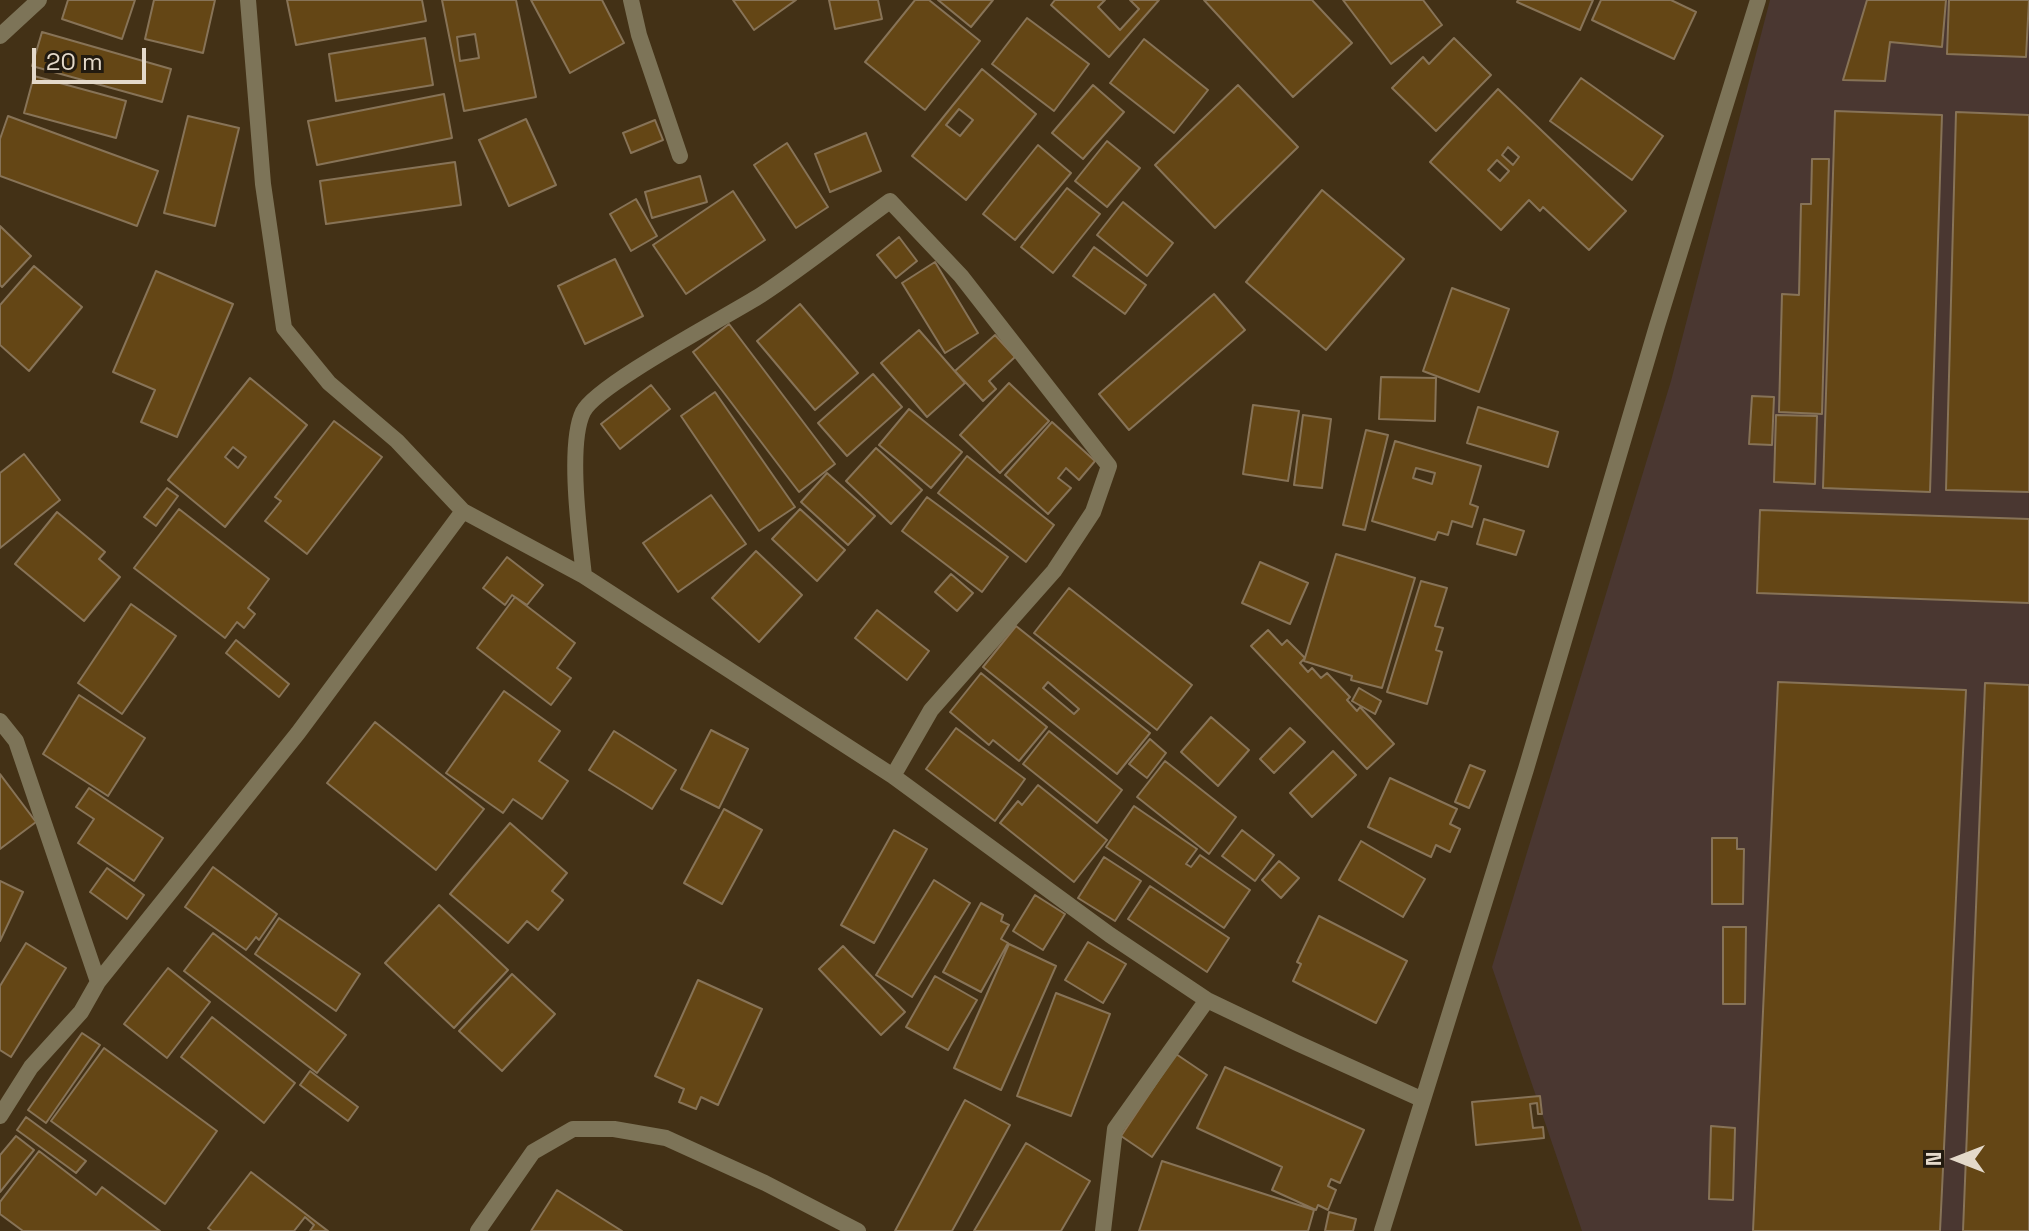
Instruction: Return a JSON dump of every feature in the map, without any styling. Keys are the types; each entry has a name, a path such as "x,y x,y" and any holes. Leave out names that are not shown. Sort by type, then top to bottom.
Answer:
{"street":[{"path":"0,36 39,0"},
{"path":"248,0 263,184 284,328 329,383 397,441 463,511 584,576 893,776 1110,935 1207,1000 1421,1099"},
{"path":"631,0 639,35 680,156"},
{"path":"1382,1231 1758,0"},
{"path":"584,576 577,507 577,433 584,410 609,387 763,293 890,201 961,276 1109,466 1093,512 1054,571 931,710 893,776"},
{"path":"0,1116 31,1067 81,1012 98,982 298,733 463,511"},
{"path":"0,721 16,741 98,982"},
{"path":"1103,1231 1115,1129 1207,1000"},
{"path":"478,1231 533,1152 573,1129 614,1129 666,1138 765,1183 858,1231"}],"shaded area":[{"path":"1770,0 2029,0 2029,1231 1582,1231 1492,967 1671,381"}],"building":[{"path":"68,0 135,0 122,39 62,19"},
{"path":"154,0 215,0 203,53 145,39"},
{"path":"287,0 422,0 426,21 296,45"},
{"path":"442,0 516,0 536,97 464,111","holes":["475,34 479,58 460,61 457,37"]},
{"path":"531,0 602,0 624,43 570,73"},
{"path":"733,0 796,0 754,30"},
{"path":"829,0 878,0 882,19 835,29"},
{"path":"915,0 929,0 980,41 925,110 865,62"},
{"path":"938,0 993,0 971,27"},
{"path":"1055,0 1105,0 1098,7 1120,30 1139,9 1130,0 1159,0 1109,57 1051,5"},
{"path":"1204,0 1312,0 1352,43 1293,97"},
{"path":"1343,0 1423,0 1442,25 1391,64"},
{"path":"1518,0 1593,0 1580,30"},
{"path":"1601,0 1671,0 1696,12 1674,59 1592,20"},
{"path":"1867,0 1946,0 1942,47 1890,42 1885,81 1843,80"},
{"path":"1949,0 2029,0 2026,57 1947,54"},
{"path":"1027,18 1089,64 1054,111 992,64"},
{"path":"42,32 171,69 162,102 32,66"},
{"path":"425,38 433,85 336,101 329,54"},
{"path":"1454,38 1491,75 1436,131 1392,88 1423,57 1429,64"},
{"path":"1144,39 1208,90 1174,133 1110,83"},
{"path":"982,69 1036,114 966,200 912,156","holes":["959,109 973,120 960,136 946,125"]},
{"path":"34,76 126,101 116,138 24,113"},
{"path":"1581,78 1663,136 1632,180 1550,121"},
{"path":"1093,85 1124,112 1083,159 1052,133"},
{"path":"1238,85 1298,147 1215,228 1155,165"},
{"path":"1498,89 1626,211 1589,250 1543,207 1540,211 1529,200 1501,230 1430,162","holes":["1508,147 1519,157 1513,165 1502,155","1497,160 1509,171 1500,181 1488,170"]},
{"path":"444,94 452,138 317,165 308,121"},
{"path":"1835,111 1942,115 1930,492 1823,488"},
{"path":"1956,112 2029,115 2029,492 1946,490"},
{"path":"8,116 158,171 137,226 0,176 0,139"},
{"path":"188,116 239,128 215,226 164,213"},
{"path":"526,119 556,185 509,206 479,140"},
{"path":"655,120 663,140 631,153 623,133"},
{"path":"866,133 881,171 830,192 815,154"},
{"path":"1107,141 1140,168 1107,207 1075,181"},
{"path":"787,143 828,207 796,228 754,165"},
{"path":"1038,145 1071,173 1015,240 983,214"},
{"path":"1812,159 1829,159 1822,414 1779,412 1782,294 1799,295 1801,204 1811,204"},
{"path":"455,162 461,205 326,224 320,181"},
{"path":"700,176 707,202 652,218 645,192"},
{"path":"1067,188 1100,214 1053,273 1021,247"},
{"path":"1322,190 1404,259 1326,350 1246,282"},
{"path":"733,191 765,240 686,294 653,245"},
{"path":"636,199 657,236 631,251 610,214"},
{"path":"1123,202 1173,243 1147,276 1097,235"},
{"path":"0,226 31,256 2,287 0,285"},
{"path":"899,237 917,261 896,278 877,255"},
{"path":"1094,247 1146,285 1125,314 1073,276"},
{"path":"615,259 643,316 585,344 558,286"},
{"path":"935,262 978,333 945,353 902,283"},
{"path":"34,266 82,307 29,371 0,345 0,305"},
{"path":"156,271 233,304 177,437 141,422 155,390 113,372"},
{"path":"1452,288 1509,309 1479,392 1423,371"},
{"path":"1214,294 1245,330 1129,430 1099,394"},
{"path":"800,304 858,373 815,410 757,341"},
{"path":"729,324 835,464 799,492 693,352"},
{"path":"919,330 965,383 927,417 881,363"},
{"path":"995,335 1015,357 989,381 996,389 983,401 955,371"},
{"path":"873,374 902,407 847,456 818,423"},
{"path":"1381,377 1436,378 1435,421 1379,419"},
{"path":"250,378 307,425 225,527 168,480","holes":["233,447 246,457 238,468 225,457"]},
{"path":"1009,383 1049,421 1000,473 960,435"},
{"path":"651,385 670,409 620,449 601,424"},
{"path":"715,392 795,507 759,531 681,416"},
{"path":"1752,396 1774,397 1772,445 1749,444"},
{"path":"1253,405 1299,411 1288,481 1243,474"},
{"path":"1478,407 1558,432 1548,467 1467,443"},
{"path":"909,409 962,452 931,488 879,445"},
{"path":"1303,415 1331,419 1322,488 1294,485"},
{"path":"1776,415 1817,416 1815,484 1774,482"},
{"path":"334,421 382,457 307,554 265,521 281,501 275,497"},
{"path":"1052,422 1095,461 1079,480 1066,468 1058,478 1071,488 1048,514 1005,475"},
{"path":"1366,430 1388,435 1365,530 1343,525"},
{"path":"1395,441 1481,466 1470,504 1478,507 1472,527 1452,521 1448,535 1438,532 1435,540 1372,521","holes":["1416,468 1435,473 1432,484 1413,478"]},
{"path":"876,448 922,490 891,524 846,481"},
{"path":"24,454 60,500 0,548 0,473"},
{"path":"967,456 1054,525 1026,562 938,493"},
{"path":"827,473 875,516 848,545 801,502"},
{"path":"167,488 178,496 156,526 144,517"},
{"path":"711,495 746,544 678,592 643,543"},
{"path":"927,497 1008,557 982,592 902,531"},
{"path":"179,509 269,579 248,608 255,614 244,628 237,622 225,638 134,568"},
{"path":"800,509 845,550 817,581 772,539"},
{"path":"1760,510 2029,519 2029,603 1757,593"},
{"path":"57,512 105,552 99,559 120,577 84,621 15,564"},
{"path":"1484,519 1524,531 1516,555 1477,544"},
{"path":"756,551 802,595 759,642 712,598"},
{"path":"1336,554 1415,578 1382,688 1351,680 1352,676 1304,661"},
{"path":"507,557 543,585 527,605 512,595 505,605 483,588"},
{"path":"1260,562 1308,583 1290,624 1242,603"},
{"path":"951,574 973,593 957,611 935,592"},
{"path":"1421,581 1447,588 1435,626 1443,628 1436,650 1442,652 1427,704 1387,692"},
{"path":"1069,588 1192,685 1157,730 1034,633"},
{"path":"515,597 575,643 557,668 571,678 551,705 477,648"},
{"path":"131,604 176,636 122,714 78,683"},
{"path":"877,610 929,651 907,680 855,638"},
{"path":"1016,626 1150,733 1117,774 983,667","holes":["1048,682 1079,709 1074,714 1043,688"]},
{"path":"1268,630 1282,645 1287,640 1305,658 1300,663 1308,672 1312,668 1321,678 1327,673 1350,697 1347,700 1357,711 1360,707 1394,744 1367,769 1251,646"},
{"path":"236,640 289,684 279,697 226,653"},
{"path":"981,673 1047,727 1019,761 993,740 989,745 950,712"},
{"path":"1778,682 1966,690 1940,1231 1753,1231"},
{"path":"1985,683 2029,685 2029,1231 1963,1231"},
{"path":"1359,688 1381,701 1375,714 1352,701"},
{"path":"504,691 560,731 539,761 568,781 542,819 513,799 503,813 446,773"},
{"path":"79,695 145,738 108,796 43,754"},
{"path":"1211,717 1249,750 1218,786 1181,752"},
{"path":"375,722 484,809 436,870 327,783"},
{"path":"956,728 1025,779 995,821 926,769"},
{"path":"1290,728 1305,742 1274,773 1260,759"},
{"path":"711,730 748,749 719,808 681,789"},
{"path":"614,731 676,770 652,809 589,770"},
{"path":"1049,731 1122,790 1097,823 1023,764"},
{"path":"1150,739 1166,753 1147,778 1129,764"},
{"path":"1333,751 1356,775 1312,817 1290,793"},
{"path":"1165,761 1236,817 1209,854 1137,797"},
{"path":"1470,765 1485,771 1469,808 1455,802"},
{"path":"0,774 36,822 0,849"},
{"path":"1390,778 1457,809 1450,824 1460,829 1450,852 1436,845 1431,857 1368,827"},
{"path":"1038,785 1107,840 1074,882 1000,823 1018,801 1022,805"},
{"path":"89,788 163,838 134,881 78,843 94,819 76,807"},
{"path":"1134,806 1197,849 1186,864 1191,867 1200,855 1250,890 1224,928 1106,847"},
{"path":"724,809 762,830 722,904 684,883"},
{"path":"510,823 567,873 552,891 563,900 538,930 527,921 508,943 450,894"},
{"path":"894,830 927,849 874,943 841,925"},
{"path":"1242,830 1274,855 1255,881 1222,856"},
{"path":"1712,838 1737,838 1737,849 1744,849 1743,904 1712,904"},
{"path":"1361,841 1425,879 1403,917 1339,880"},
{"path":"1104,857 1141,881 1115,921 1078,898"},
{"path":"1279,861 1299,878 1281,898 1262,880"},
{"path":"213,867 277,914 259,940 256,937 246,950 185,907"},
{"path":"107,868 144,895 127,919 90,892"},
{"path":"934,880 970,903 912,997 876,975"},
{"path":"0,881 23,892 0,941"},
{"path":"1150,886 1229,938 1207,972 1128,919"},
{"path":"1035,895 1065,914 1043,950 1013,931"},
{"path":"981,903 1003,915 1001,921 1009,925 1001,939 1008,943 981,992 943,972"},
{"path":"439,905 508,970 454,1028 385,963"},
{"path":"1319,916 1407,961 1376,1023 1293,981 1301,964 1297,962"},
{"path":"279,918 360,974 336,1011 255,954"},
{"path":"1723,927 1746,927 1745,1004 1723,1004"},
{"path":"213,933 346,1035 317,1073 184,971"},
{"path":"1088,942 1126,964 1103,1003 1065,980"},
{"path":"26,943 66,968 11,1057 0,1050 0,986"},
{"path":"1009,944 1056,966 1001,1090 954,1068"},
{"path":"843,946 905,1012 881,1035 819,969"},
{"path":"168,968 210,1002 167,1058 124,1024"},
{"path":"512,974 555,1014 502,1071 459,1031"},
{"path":"935,976 977,1000 948,1050 906,1027"},
{"path":"698,980 762,1009 718,1105 701,1097 696,1109 679,1102 684,1089 655,1076"},
{"path":"1056,993 1110,1014 1071,1116 1017,1096"},
{"path":"212,1017 295,1083 264,1123 181,1057"},
{"path":"82,1033 100,1045 46,1123 28,1110"},
{"path":"104,1048 217,1131 165,1204 51,1121"},
{"path":"1176,1054 1207,1075 1152,1157 1121,1136"},
{"path":"1225,1067 1364,1130 1340,1183 1331,1179 1328,1186 1336,1190 1328,1210 1318,1205 1316,1210 1272,1190 1282,1167 1197,1128"},
{"path":"310,1071 358,1107 348,1121 300,1085"},
{"path":"1540,1096 1542,1114 1538,1114 1537,1103 1530,1104 1533,1128 1543,1127 1544,1138 1476,1145 1472,1102"},
{"path":"965,1100 1010,1125 952,1231 895,1231"},
{"path":"26,1117 86,1161 76,1173 17,1130"},
{"path":"1711,1126 1735,1128 1733,1200 1709,1199"},
{"path":"16,1136 34,1150 0,1192 0,1155"},
{"path":"1026,1143 1090,1181 1061,1231 974,1231"},
{"path":"39,1151 96,1195 102,1187 160,1231 23,1231 0,1214 0,1202"},
{"path":"1162,1161 1314,1210 1308,1231 1139,1231"},
{"path":"251,1172 328,1231 310,1231 314,1225 305,1217 294,1231 212,1231 208,1228"},
{"path":"557,1190 622,1231 531,1231"},
{"path":"1329,1212 1356,1219 1353,1231 1325,1231"}]}
